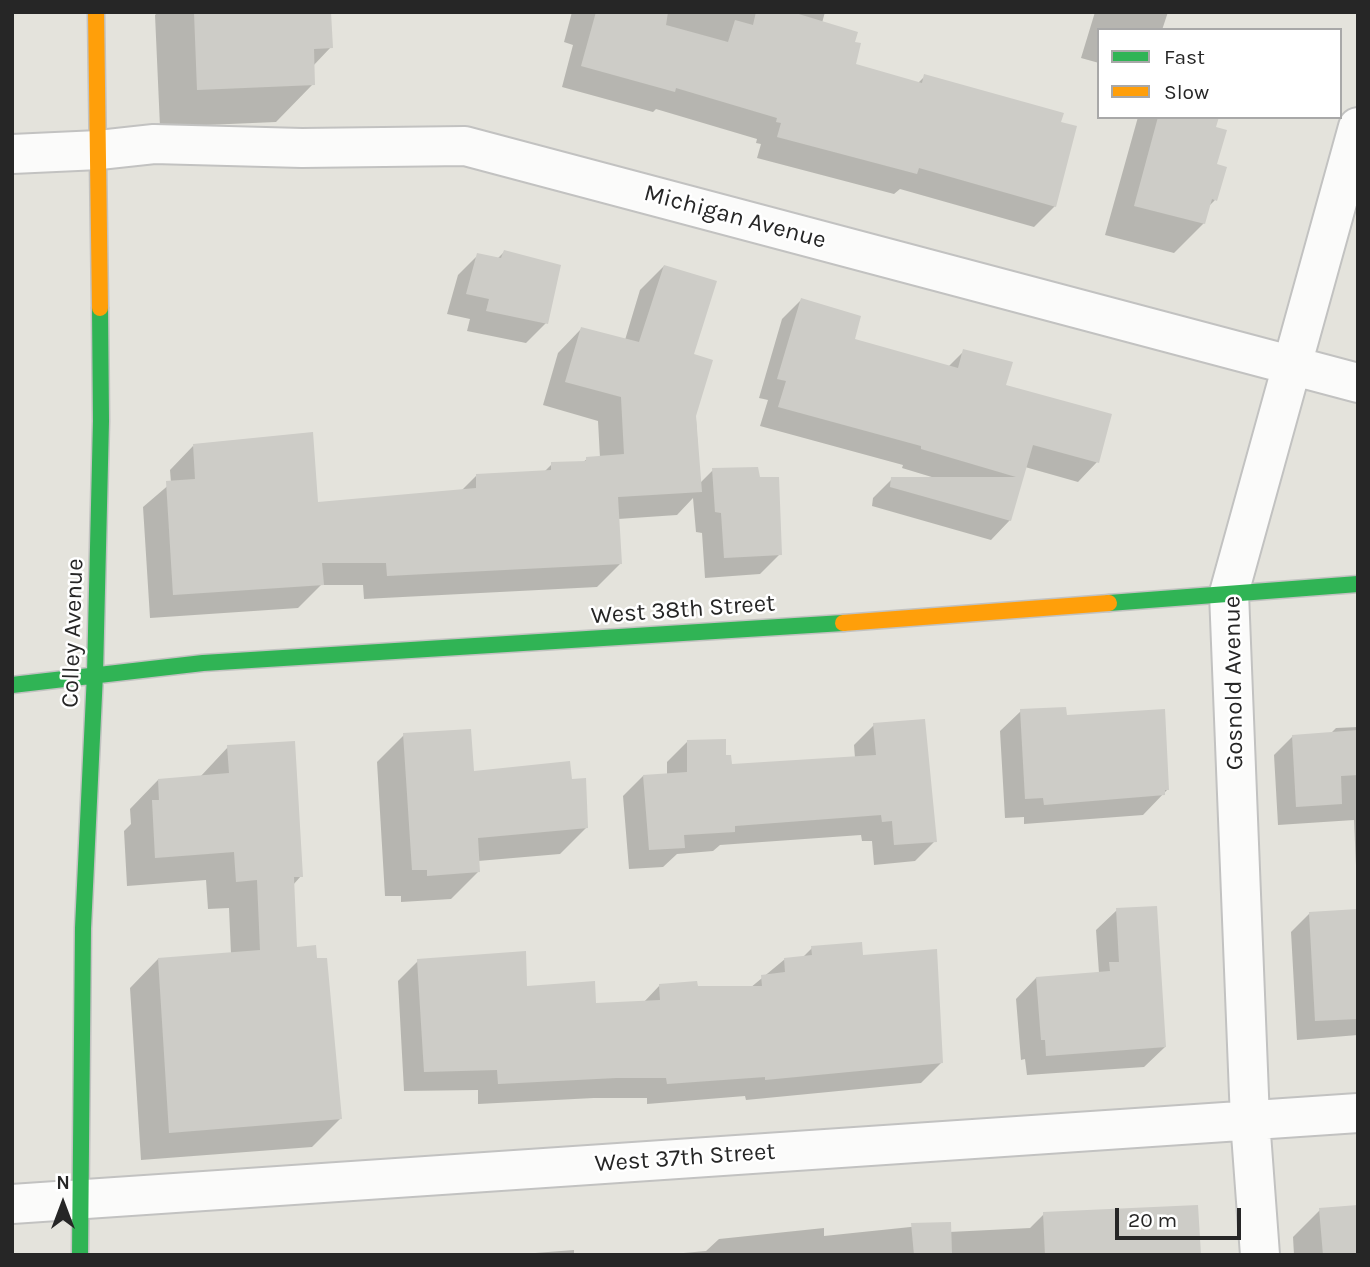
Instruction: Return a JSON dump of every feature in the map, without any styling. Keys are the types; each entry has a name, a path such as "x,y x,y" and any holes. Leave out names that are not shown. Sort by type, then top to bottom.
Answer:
{"main road":[{"name":"Colley Avenue","path":"80,1255 83,928 95,674 101,421 96,12"},
{"name":"West 38th Street","path":"12,685 203,663 716,632 1358,584"}],"street":[{"name":"Gosnold Avenue","path":"1260,1255 1250,1120 1229,593 1358,127"},
{"name":"Michigan Avenue","path":"12,154 99,150 154,144 302,148 465,146 1358,383"},
{"name":"West 37th Street","path":"12,1204 1358,1113"}],"building":[{"path":"194,12 331,12 333,48 314,49 315,85 197,90"},
{"path":"596,12 668,12 666,25 728,42 735,20 753,25 756,12 792,12 858,32 855,42 861,43 856,64 922,83 924,74 1064,113 1061,122 1077,126 1056,207 919,168 917,174 777,137 781,123 776,122 777,118 676,88 675,92 581,66"},
{"path":"1157,119 1218,119 1216,127 1227,130 1217,164 1227,167 1217,201 1212,199 1205,224 1134,206"},
{"path":"504,250 561,265 548,324 486,311 489,299 466,294 477,253 501,258"},
{"path":"664,265 717,281 694,354 713,360 696,416 702,492 618,497 622,564 387,576 386,563 322,563 324,585 173,595 166,481 195,479 193,444 313,432 318,502 476,488 476,474 551,470 551,462 586,461 586,457 624,454 621,397 565,382 581,327 639,342"},
{"path":"801,298 861,316 855,339 958,368 963,349 1013,362 1006,385 1112,414 1099,463 1033,445 1011,521 890,487 891,477 1016,477 921,449 921,446 778,407 786,381 777,379"},
{"path":"758,467 760,477 779,477 782,555 724,558 721,513 715,512 712,468"},
{"path":"1066,707 1067,715 1165,709 1169,790 1165,790 1165,795 1044,805 1043,798 1025,799 1020,709"},
{"path":"925,719 937,842 894,845 892,821 882,822 881,815 735,826 735,832 684,835 685,848 649,850 643,775 687,772 687,740 726,739 726,755 731,755 732,764 876,755 873,723"},
{"path":"471,729 474,771 570,761 572,779 586,778 588,828 478,838 480,872 427,876 427,870 412,870 403,733"},
{"path":"1358,730 1358,775 1341,776 1342,804 1296,807 1292,735"},
{"path":"295,741 303,877 294,877 297,947 316,945 317,958 327,958 342,1119 169,1133 158,958 260,950 257,880 236,882 234,852 155,858 152,800 159,800 158,779 229,773 227,745"},
{"path":"1157,906 1166,1047 1046,1056 1045,1040 1041,1040 1036,977 1110,971 1109,962 1119,962 1116,908"},
{"path":"1358,909 1358,1019 1315,1021 1309,912"},
{"path":"862,942 863,955 937,949 943,1063 765,1080 765,1077 667,1084 666,1078 616,1078 498,1084 497,1070 424,1072 417,959 526,951 527,986 595,981 596,1003 660,1000 659,984 697,981 698,986 762,986 761,975 785,972 784,958 812,955 811,946"},
{"path":"1198,1205 1201,1255 1045,1255 1043,1212"},
{"path":"1358,1205 1358,1255 1323,1255 1319,1208"},
{"path":"951,1222 952,1255 914,1255 911,1223"}],"traffic: fast":[{"path":"80,1255 83,928 95,674 101,421 100,308"},
{"path":"1109,603 1358,584"},
{"path":"12,685 203,663 843,623"}],"traffic: slow":[{"path":"96,12 100,308"},
{"path":"843,623 1109,603"}]}
